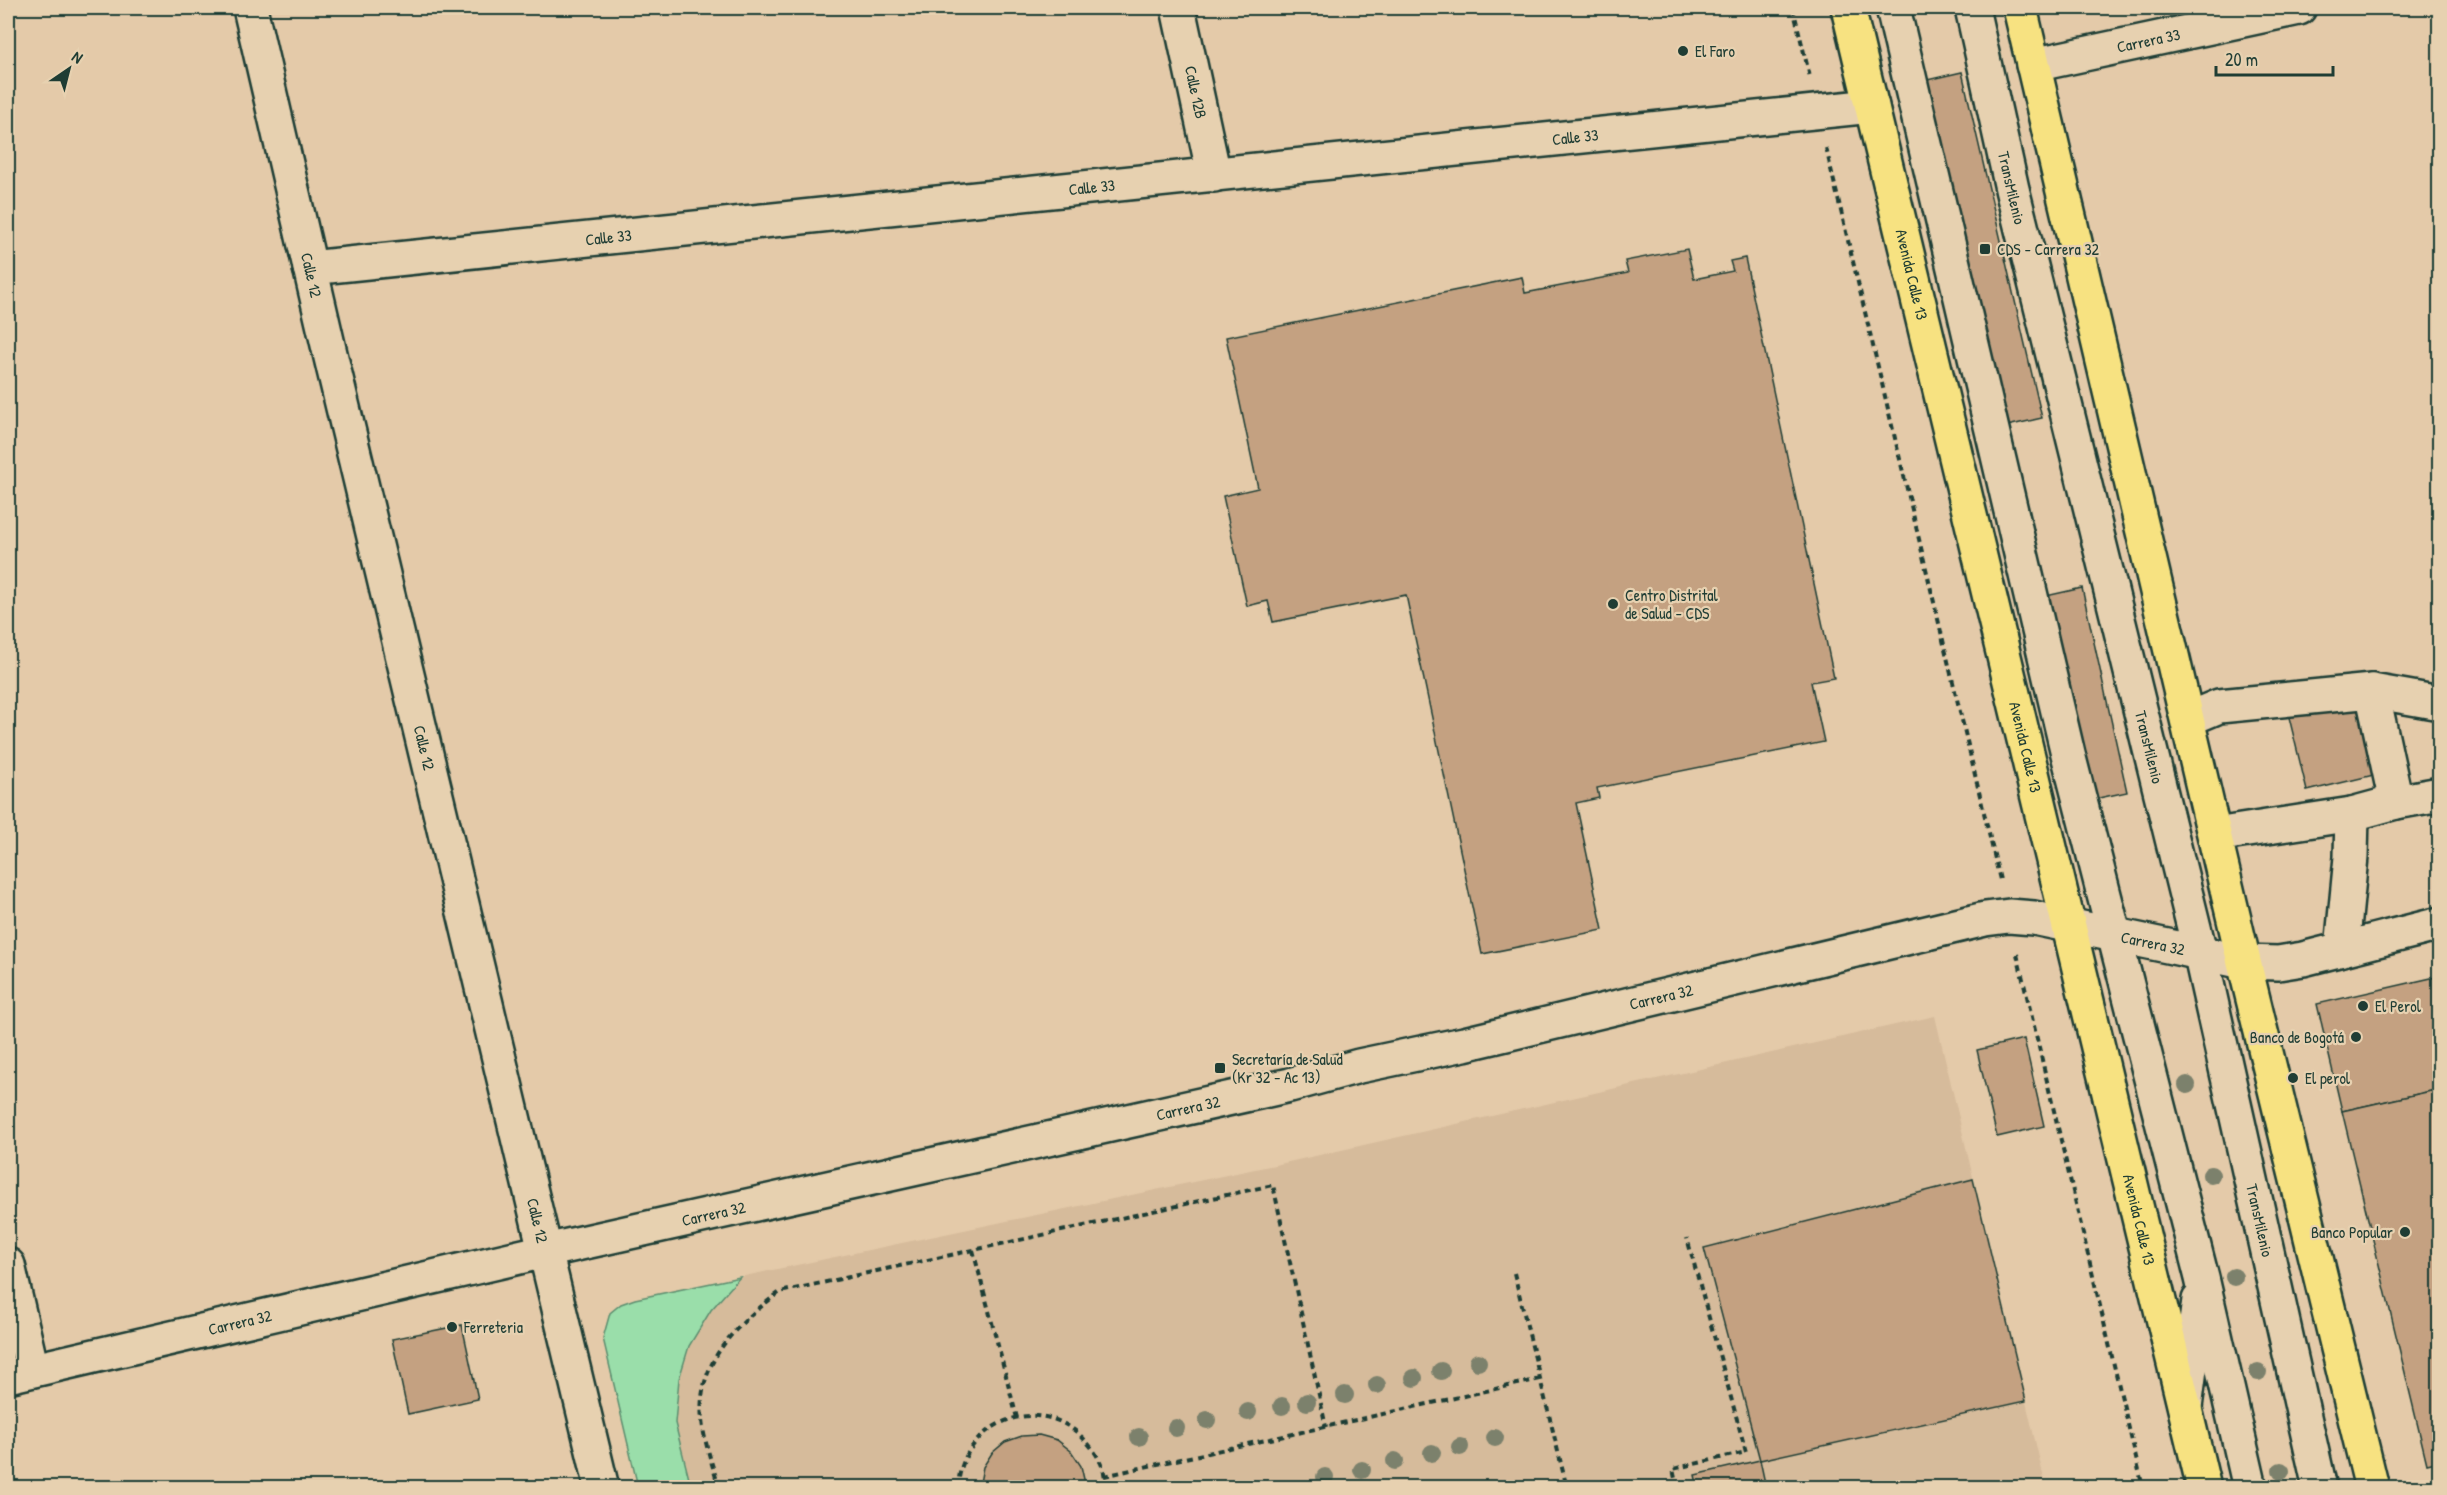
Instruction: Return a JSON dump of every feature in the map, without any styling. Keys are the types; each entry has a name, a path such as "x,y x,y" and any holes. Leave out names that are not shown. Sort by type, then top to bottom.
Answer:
{"main road":[{"name":"Avenida Calle 13","path":"1848,8 2204,1488"},
{"path":"2020,8 2244,962 2372,1488"}],"street":[{"name":"Calle 12","path":"250,8 602,1488"},
{"name":"Calle 12B","path":"1178,8 1214,175"},
{"path":"1893,8 2063,730 2202,1278 2250,1488"},
{"name":"TransMilenio","path":"1972,8 2012,189 2200,952 2320,1488"},
{"name":"Carrera 33","path":"2034,65 2179,20 2299,8"},
{"name":"Calle 33","path":"310,267 1872,106"},
{"path":"2372,691 2396,802"},
{"path":"2188,719 2219,706 2372,691 2439,703"},
{"path":"2215,835 2352,814 2396,802 2439,794"},
{"path":"2342,949 2351,857 2352,814"},
{"name":"Carrera 32","path":"20,1373 545,1251 1290,1085 1359,1066 1464,1044 1985,919 2008,916 2068,924 2244,962 2278,963 2439,924"},
{"path":"8,1265 20,1373"},
{"path":"2185,1412 2202,1278"}],"path":[{"path":"1793,8 1990,838"},
{"path":"2025,987 2143,1488"},
{"path":"719,1488 702,1419 704,1381 723,1344 748,1315 780,1292 1273,1185 1326,1427"},
{"path":"1677,1488 1673,1469 1746,1452 1687,1238"},
{"path":"973,1250 1017,1418"},
{"path":"1514,1273 1567,1488"},
{"path":"1104,1476 1540,1379"},
{"path":"958,1488 958,1473 968,1450 984,1432 1006,1420 1029,1415 1053,1419 1075,1430 1092,1447 1103,1468 1106,1488"}],"shaded area":[{"path":"1935,1016 2046,1487 638,1487 603,1338 610,1313 621,1304 635,1299 1284,1163"}],"green space":[{"path":"740,1277 711,1310 689,1346 679,1379 675,1423 691,1487 638,1487 603,1338 610,1313 621,1304 635,1299"}],"building":[{"name":"CDS - Carrera 32","path":"1962,72 2042,418 2007,426 1927,80"},
{"name":"Centro Distrital de Salud - CDS","path":"1687,249 1694,279 1733,271 1730,261 1745,258 1834,678 1811,682 1824,742 1597,788 1599,798 1576,803 1603,930 1482,954 1406,595 1273,622 1268,601 1247,606 1223,496 1258,488 1226,337 1522,277 1525,293 1628,273 1625,261"},
{"path":"2082,588 2127,792 2094,799 2046,596"},
{"path":"2364,696 2382,773 2307,791 2288,713"},
{"path":"2440,976 2440,1089 2342,1111 2317,1004"},
{"path":"2024,1039 2044,1126 1997,1137 1977,1050"},
{"path":"2440,1089 2440,1461 2427,1464 2342,1111"},
{"path":"1973,1179 2026,1401 1760,1460 1704,1248"},
{"path":"462,1325 478,1399 408,1414 392,1339"},
{"path":"1039,1435 1057,1440 1071,1451 1081,1466 1086,1488 979,1488 983,1467 992,1453 1005,1442 1022,1436"},
{"path":"1760,1460 1766,1488 1698,1488 1695,1475"}],"place":[{"name":"El Faro","path":"1683,51"},
{"name":"CDS - Carrera 32","path":"1985,249"},
{"name":"Centro Distrital de Salud - CDS","path":"1613,604"},
{"name":"El Perol","path":"2363,1006"},
{"name":"Banco de Bogotá","path":"2356,1037"},
{"name":"Secretaría de Salud (Kr 32 - Ac 13)","path":"1220,1068"},
{"name":"El perol","path":"2293,1078"},
{"name":"Banco Popular","path":"2405,1232"},
{"name":"Ferreteria","path":"452,1327"}]}
